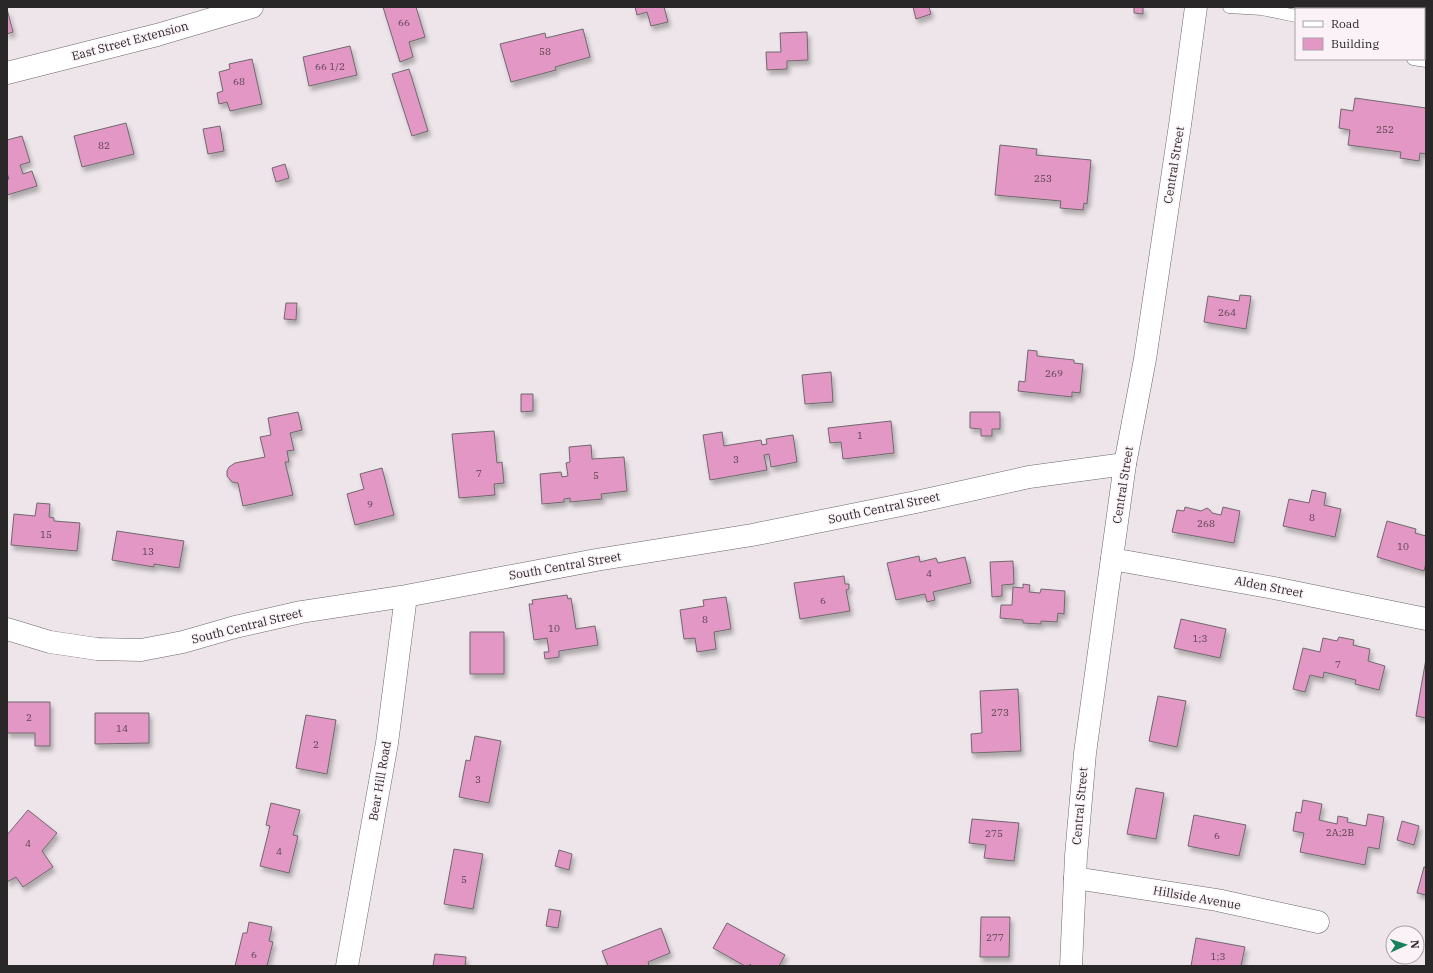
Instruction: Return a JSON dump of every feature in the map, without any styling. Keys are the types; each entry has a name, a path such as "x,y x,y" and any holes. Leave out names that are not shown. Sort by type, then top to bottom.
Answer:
{"street":[{"name":"East Street Extension","path":"7,73 157,35 252,7"},
{"name":"Central Street","path":"1071,966 1075,878 1085,753 1125,464 1145,359 1196,7"},
{"name":"South Central Street","path":"7,629 50,642 97,649 141,650 183,642 235,627 301,612 406,596 596,560 752,535 916,502 1029,477 1125,464"},
{"name":"Alden Street","path":"1112,559 1274,588 1426,619"},
{"name":"Bear Hill Road","path":"347,966 387,743 406,596"},
{"name":"Hillside Avenue","path":"1075,878 1217,900 1318,922"}],"lane":[{"path":"1229,7 1262,9 1295,16"}],"building":[{"path":"383,7 416,7 425,37 409,42 413,57 400,62"},
{"path":"635,7 664,7 668,22 651,26 647,12 637,15"},
{"path":"913,7 929,7 931,14 916,19"},
{"path":"1134,7 1143,7 1143,14 1134,13"},
{"path":"7,9 13,32 7,34"},
{"path":"583,29 590,57 555,67 556,70 511,82 500,44 545,33 546,38"},
{"path":"807,32 808,60 787,61 787,69 767,70 766,52 781,52 780,33"},
{"path":"350,46 357,75 309,86 303,57"},
{"path":"252,59 262,104 230,111 227,102 219,104 217,93 223,91 219,72 230,69 229,64"},
{"path":"409,69 428,131 412,136 392,74"},
{"path":"1355,98 1426,108 1426,154 1420,153 1419,161 1400,158 1401,152 1348,145 1350,130 1339,128 1341,109 1353,111"},
{"path":"126,123 134,154 82,167 74,136"},
{"path":"220,126 224,151 208,154 203,129"},
{"path":"22,136 30,162 20,165 23,174 32,171 37,186 7,195 7,179 9,179 7,173 7,140"},
{"path":"1000,145 1037,149 1036,155 1091,160 1087,204 1084,203 1083,210 1060,208 1061,201 995,195"},
{"path":"285,164 289,178 276,182 272,168"},
{"path":"1240,295 1251,296 1246,329 1204,322 1208,296 1239,301"},
{"path":"286,303 297,303 296,320 284,319"},
{"path":"1028,350 1037,351 1037,356 1074,360 1074,363 1083,364 1080,393 1072,392 1072,397 1018,391 1019,381 1025,382"},
{"path":"831,372 833,402 805,404 802,375"},
{"path":"521,394 533,394 533,411 521,412"},
{"path":"298,412 302,430 290,433 294,450 287,451 289,462 285,462 293,495 243,506 238,483 232,482 227,476 229,467 235,463 265,457 260,437 271,435 268,418"},
{"path":"970,412 1000,412 1000,429 992,429 992,436 981,436 981,429 970,428"},
{"path":"891,421 894,453 843,459 841,442 830,443 828,428"},
{"path":"494,431 497,463 502,462 504,483 494,484 495,495 459,498 452,434"},
{"path":"722,432 724,446 761,440 762,445 767,444 766,439 793,435 797,462 771,467 769,454 764,455 767,470 710,480 703,435"},
{"path":"591,445 592,459 624,457 627,491 601,494 602,499 570,502 570,498 564,499 564,502 542,504 540,474 561,472 562,477 568,476 566,463 570,462 569,447"},
{"path":"382,468 394,515 355,525 347,494 364,489 360,474"},
{"path":"1312,490 1326,493 1324,505 1341,509 1335,537 1283,526 1289,499 1309,503"},
{"path":"37,503 50,504 49,517 54,518 54,521 80,523 77,551 11,545 14,514 35,516"},
{"path":"1185,507 1201,511 1207,508 1212,513 1221,515 1223,507 1240,511 1234,543 1172,532 1177,510 1184,511"},
{"path":"1387,521 1416,529 1415,533 1426,536 1426,563 1424,571 1377,557"},
{"path":"117,531 184,541 179,568 154,564 154,567 112,560"},
{"path":"919,556 920,562 936,558 938,563 965,557 971,583 933,592 935,600 927,602 925,594 896,600 887,563"},
{"path":"1013,561 1014,584 1002,585 1002,596 992,597 990,562"},
{"path":"844,576 845,584 849,584 849,589 846,590 850,611 800,619 794,583"},
{"path":"1023,584 1030,585 1029,592 1040,593 1041,589 1065,591 1064,614 1058,613 1057,622 1041,621 1041,624 1023,623 1023,620 1000,618 1001,605 1012,605 1013,587 1023,588"},
{"path":"567,595 568,599 571,598 576,629 595,626 598,645 559,651 559,657 545,659 544,652 549,652 547,638 534,640 529,604 533,604 532,600"},
{"path":"726,597 731,629 714,632 716,649 697,652 695,638 684,639 680,610 704,606 703,600"},
{"path":"1181,619 1226,629 1220,658 1174,648"},
{"path":"470,632 504,632 504,674 470,674"},
{"path":"1339,637 1354,640 1353,645 1370,649 1368,661 1385,666 1379,690 1355,684 1356,680 1324,672 1323,678 1310,675 1305,692 1293,689 1303,648 1320,652 1323,638 1337,641"},
{"path":"1426,659 1426,718 1416,716"},
{"path":"1018,689 1021,751 972,753 971,734 982,733 980,691"},
{"path":"1158,696 1186,701 1177,747 1149,741"},
{"path":"7,702 50,702 50,746 35,746 35,733 7,733"},
{"path":"95,713 149,713 149,743 95,744"},
{"path":"306,715 336,720 327,774 296,768"},
{"path":"475,736 501,741 489,803 459,797 466,760 470,761"},
{"path":"1136,788 1164,793 1156,839 1127,834"},
{"path":"1303,800 1322,804 1319,820 1337,824 1338,816 1348,818 1347,822 1366,826 1368,814 1384,817 1379,849 1368,847 1365,865 1300,852 1304,833 1293,831 1296,812 1301,813"},
{"path":"271,803 300,810 293,835 298,836 289,873 260,866 270,826 266,825"},
{"path":"28,810 57,833 42,851 53,867 23,887 16,877 7,882 7,835"},
{"path":"1194,815 1246,825 1239,856 1188,846"},
{"path":"972,819 1019,823 1014,861 984,858 986,845 969,843"},
{"path":"1402,821 1419,826 1414,845 1397,840"},
{"path":"454,849 483,854 473,909 444,904"},
{"path":"559,850 572,854 569,870 555,866"},
{"path":"1424,867 1426,867 1426,895 1417,893"},
{"path":"549,909 561,911 558,928 546,926"},
{"path":"981,917 1010,917 1009,957 980,957"},
{"path":"249,922 272,927 269,941 273,942 267,966 235,966 243,933 247,933"},
{"path":"727,923 785,955 779,966 752,966 750,964 749,966 745,966 713,948"},
{"path":"661,928 670,953 648,962 649,965 647,966 608,966 602,951"},
{"path":"1196,938 1245,947 1241,966 1191,966"},
{"path":"435,954 466,957 465,966 433,966"}]}
